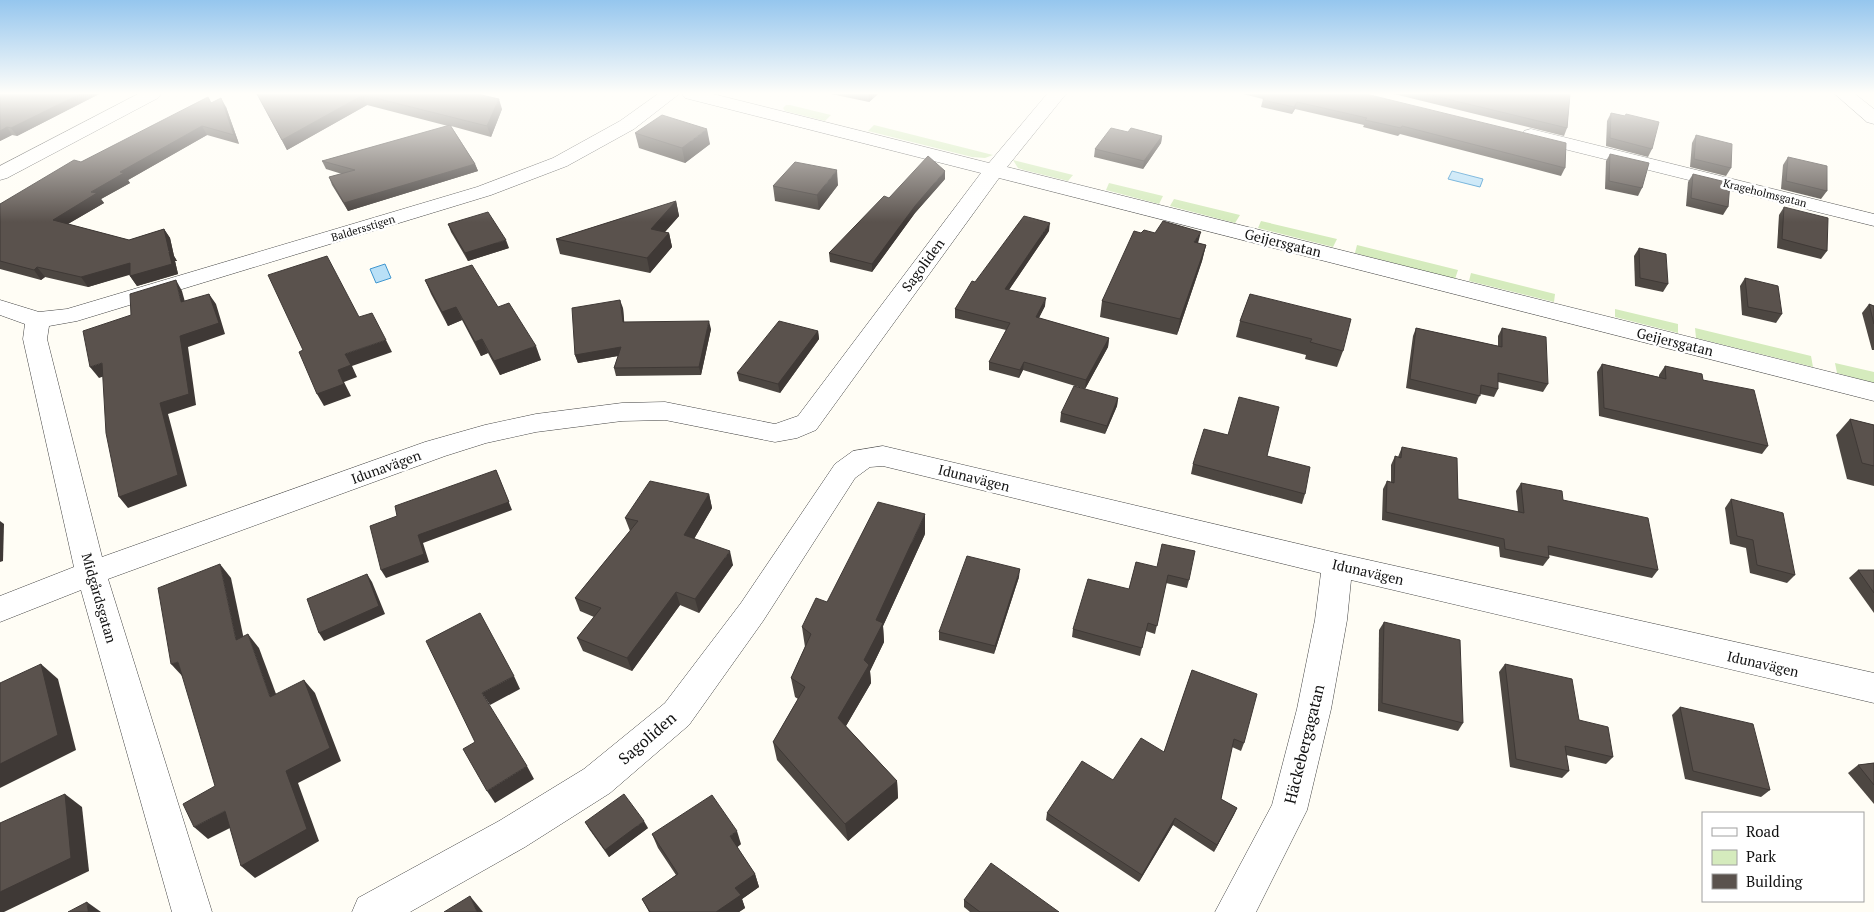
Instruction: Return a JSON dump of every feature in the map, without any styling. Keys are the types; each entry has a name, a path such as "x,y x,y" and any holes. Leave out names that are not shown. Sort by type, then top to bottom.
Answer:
{"street":[{"path":"0,174 71,137"},
{"name":"Baldersstigen","path":"38,320 69,316 484,191 560,162 606,137"},
{"name":"Geijersgatan","path":"861,137 1874,392"},
{"name":"Sagoliden","path":"788,431 807,423 994,170 1022,137"},
{"name":"Krageholmsgatan","path":"1535,137 1874,220"},
{"path":"0,307 38,320"},
{"name":"Midgårdsgatan","path":"38,320 36,339 91,573 192,912"},
{"name":"Idunavägen","path":"0,609 91,573 435,449 486,434 536,423 622,412 665,411 775,433 788,431"},
{"name":"Idunavägen","path":"863,458 883,456 1337,565 1874,688"},
{"name":"Sagoliden","path":"372,912 512,834 597,781 677,714 752,612 845,471 863,458"},
{"name":"Häckebergagatan","path":"1235,912 1289,810 1314,709 1331,620 1337,565"}],"green space":[{"path":"890,137 920,137 993,155 985,158 972,157"},
{"path":"1013,160 1073,175 1068,181 1024,170 1018,168"},
{"path":"1109,183 1163,196 1159,204 1106,190"},
{"path":"1174,199 1240,215 1235,223 1170,206"},
{"path":"1261,221 1337,239 1333,247 1258,228"},
{"path":"1357,245 1458,270 1455,279 1355,253"},
{"path":"1471,273 1555,294 1554,302 1469,281"},
{"path":"1615,309 1678,324 1678,333 1615,317"},
{"path":"1695,328 1811,356 1813,367 1696,338"},
{"path":"1835,363 1874,372 1874,383 1837,373"}],"water":[{"path":"1452,171 1483,179 1480,187 1448,179"},
{"path":"385,264 391,278 376,283 370,269"}],"building":[{"path":"131,137 183,137 120,172 124,173 91,192 97,193 53,220 129,240 164,229 169,251 171,251 169,252 172,264 130,276 130,263 81,277 37,267 34,270 0,261 0,204 74,160 81,162"},
{"path":"409,137 457,137 475,164 344,203 329,177 355,170 322,161"},
{"path":"646,137 697,137 682,148"},
{"path":"1104,137 1162,137 1144,161 1095,149"},
{"path":"1443,137 1540,137 1566,143 1565,168"},
{"path":"1610,137 1655,137 1652,149"},
{"path":"1696,137 1732,144 1731,168 1694,159"},
{"path":"1610,154 1649,163 1642,188 1609,181"},
{"path":"928,156 945,171 915,206 872,264 829,253 884,196 889,198"},
{"path":"1788,157 1827,166 1827,191 1786,181"},
{"path":"795,162 837,170 817,195 773,186"},
{"path":"1693,174 1730,183 1728,207 1691,198"},
{"path":"676,201 651,229 669,233 647,258 556,239"},
{"path":"1784,207 1828,218 1827,251 1782,239"},
{"path":"488,212 506,240 465,253 448,224"},
{"path":"1024,216 1050,223 1005,289 1046,298 1036,317 1109,338 1086,380 1024,362 1020,370 989,362 1010,323 955,309 972,281 975,282"},
{"path":"1163,221 1201,232 1194,242 1206,245 1180,319 1102,301 1134,231 1141,233 1144,230 1155,233"},
{"path":"1639,248 1666,254 1668,284 1640,278"},
{"path":"327,256 359,317 372,313 386,340 345,354 351,365 338,370 344,384 317,394 299,352 303,350 268,275"},
{"path":"472,265 498,307 509,303 536,346 494,361 482,339 475,342 456,307 442,312 425,280"},
{"path":"1745,278 1778,286 1782,314 1748,307"},
{"path":"176,280 181,302 209,294 219,323 180,336 189,394 160,403 178,475 119,497 106,433 102,363 90,367 83,331 131,315 130,294"},
{"path":"1250,294 1351,319 1343,351 1310,342 1312,339 1240,321"},
{"path":"620,300 623,322 709,321 699,367 614,368 621,347 575,355 572,308"},
{"path":"1869,304 1874,306 1874,324"},
{"path":"779,321 818,331 778,384 737,373"},
{"path":"1416,328 1502,347 1502,328 1546,337 1548,384 1498,373 1498,389 1481,385 1480,396 1410,379"},
{"path":"1602,364 1666,379 1665,366 1702,374 1703,380 1754,390 1768,446 1604,408"},
{"path":"1074,386 1118,398 1107,426 1061,413"},
{"path":"1239,397 1279,407 1267,456 1310,467 1305,494 1193,464 1204,429 1228,435"},
{"path":"1850,419 1874,425 1874,466 1862,463"},
{"path":"1402,447 1457,458 1458,499 1524,513 1521,483 1562,491 1563,500 1648,518 1658,570 1548,546 1549,558 1505,549 1504,539 1386,512 1387,481 1394,483 1395,456 1401,458"},
{"path":"496,470 509,502 418,535 424,554 381,570 370,526 397,516 395,506"},
{"path":"650,481 709,494 684,535 730,551 695,599 676,592 627,658 577,638 601,608 575,598 638,521 625,518"},
{"path":"1731,499 1783,513 1795,575 1757,565 1753,540 1737,536"},
{"path":"878,502 925,514 876,620 883,623 864,660 869,665 838,718 897,781 845,824 773,742 805,687 791,678 811,634 802,627 816,598 827,602"},
{"path":"1162,544 1195,551 1189,580 1168,575 1157,626 1148,623 1142,648 1073,629 1088,579 1129,589 1136,562 1157,567"},
{"path":"967,556 1020,569 995,646 939,632"},
{"path":"220,564 236,640 248,634 270,697 304,680 330,748 286,771 307,829 241,866 225,811 194,827 183,804 215,786 178,662 171,664 158,588"},
{"path":"1858,570 1874,570 1874,593"},
{"path":"367,574 379,606 319,633 307,599"},
{"path":"480,613 514,676 482,693 527,766 487,791 463,749 475,742 426,641"},
{"path":"1384,622 1460,640 1463,723 1382,703"},
{"path":"41,664 58,735 0,764 0,683"},
{"path":"1505,664 1572,679 1579,720 1608,727 1613,757 1565,746 1569,771 1516,759"},
{"path":"1192,670 1257,694 1244,743 1234,739 1221,799 1237,808 1217,845 1175,818 1142,875 1047,813 1082,761 1113,780 1141,738 1164,752"},
{"path":"1680,707 1753,724 1770,790 1693,771"},
{"path":"1874,763 1874,785 1858,765"},
{"path":"65,794 71,858 0,892 0,823"},
{"path":"624,794 644,821 605,850 585,822"},
{"path":"712,795 737,831 730,836 755,874 735,888 741,895 716,912 650,912 642,899 678,874 652,834"},
{"path":"991,863 1059,912 980,912 964,900"},
{"path":"470,896 477,912 444,912"},
{"path":"87,902 88,912 68,912"}]}
